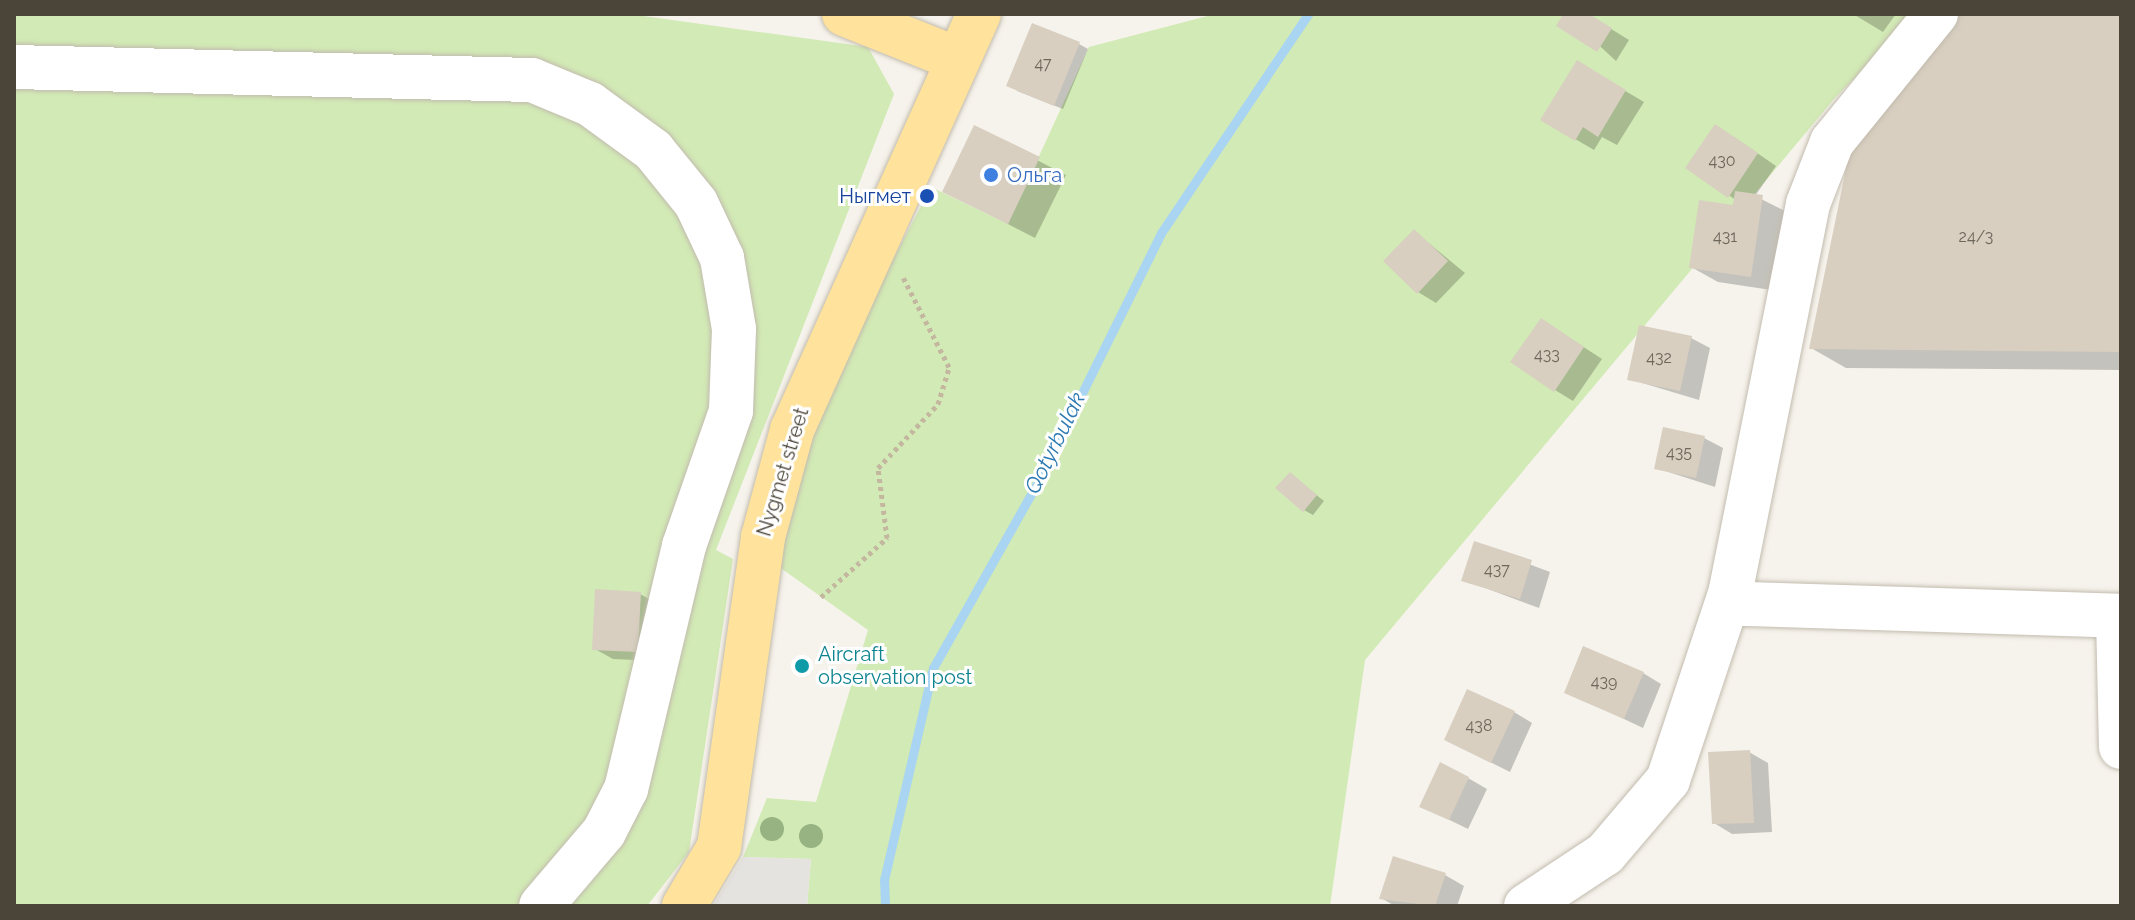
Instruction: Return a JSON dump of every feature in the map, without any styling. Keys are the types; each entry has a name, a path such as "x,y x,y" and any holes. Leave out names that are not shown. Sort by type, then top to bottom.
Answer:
{"main road":[{"path":"844,14 957,59"},
{"name":"Nygmet street","path":"684,906 719,847 763,537 792,430 979,14"}],"lane":[{"path":"1526,906 1605,854 1668,780 1731,591 1808,204 1832,142 1936,14"},
{"path":"14,67 532,80 590,104 653,150 696,203 727,286 731,411 684,546 626,789 604,832 541,906"},
{"path":"1731,591 1746,604 2120,616 2121,747"}],"path":[{"path":"821,597 887,538 878,468 938,404 949,367 898,269"}],"green space":[{"path":"14,14 629,14 868,47 894,94 716,550 733,559 689,852 647,906 14,906"},
{"path":"1215,14 1917,14 1834,99 1365,660 1330,906 807,906 811,859 743,857 767,798 816,802 868,630 775,564 805,427 931,187 1008,224 1089,47"}],"shaded area":[{"path":"743,857 811,859 807,906 713,906"}],"building":[{"path":"1563,14 1589,14 1612,28 1597,52 1556,26"},
{"path":"1959,14 2121,14 2121,352 1809,349 1855,125"},
{"path":"1032,23 1080,42 1054,106 1006,86"},
{"path":"1577,60 1626,90 1598,137 1583,127 1575,141 1540,120"},
{"path":"1715,124 1758,153 1728,198 1685,168"},
{"name":"Ольга","path":"974,125 1040,157 1008,224 942,192"},
{"path":"1735,191 1763,195 1751,277 1689,268 1699,200 1733,205"},
{"path":"1414,229 1448,261 1417,294 1383,261"},
{"path":"1541,318 1584,347 1554,392 1510,362"},
{"path":"1639,325 1692,336 1680,391 1627,380"},
{"path":"1663,427 1705,436 1696,478 1654,469"},
{"path":"1290,472 1317,495 1303,512 1275,488"},
{"path":"1474,541 1532,560 1520,599 1461,581"},
{"path":"595,589 641,592 638,652 592,650"},
{"path":"1583,646 1644,672 1624,719 1564,693"},
{"path":"1467,689 1515,711 1491,763 1444,740"},
{"path":"1750,750 1754,823 1712,824 1708,752"},
{"path":"1440,762 1469,777 1449,820 1419,807"},
{"path":"1393,856 1446,873 1435,906 1379,899"}],"waterway":[{"name":"Qotyrbulak","path":"885,906 884,880 933,668 1041,476 1161,233 1308,14"}],"place":[{"name":"Ольга","path":"991,175"},
{"name":"Ныгмет","path":"927,196"},
{"name":"Aircraft observation post","path":"802,666"}]}
